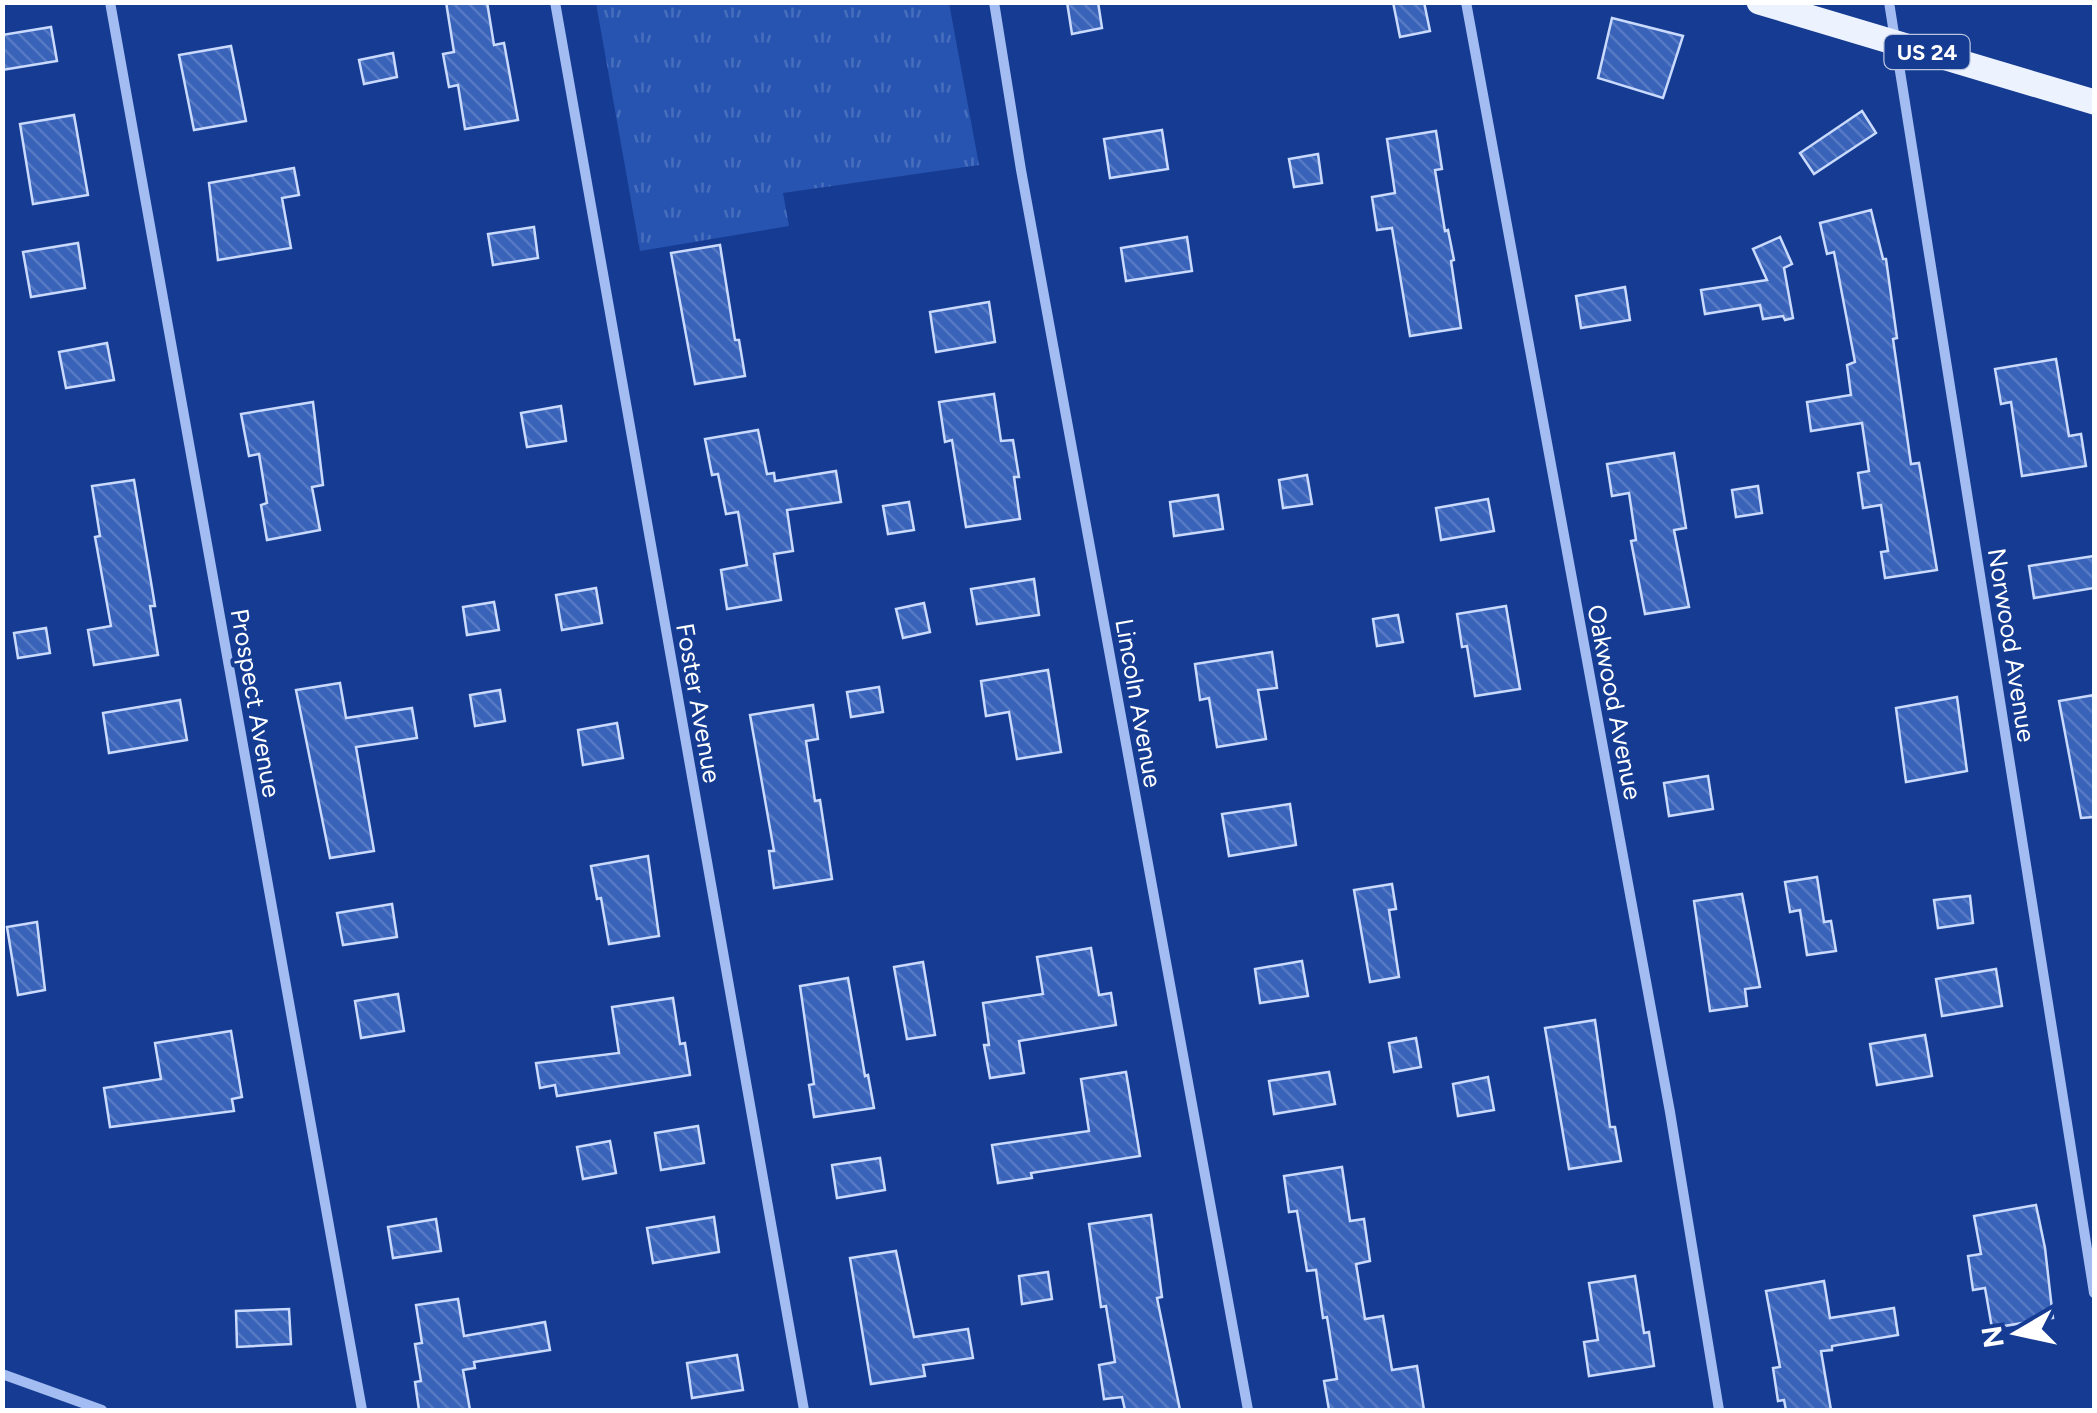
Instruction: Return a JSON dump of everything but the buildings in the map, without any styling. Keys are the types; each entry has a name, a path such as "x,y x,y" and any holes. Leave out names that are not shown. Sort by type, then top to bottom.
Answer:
{"main road":[{"name":"US 24","path":"1759,2 2094,102"}],"street":[{"name":"Prospect Avenue","path":"110,2 362,1410"},
{"name":"Foster Avenue","path":"555,2 804,1410"},
{"name":"Lincoln Avenue","path":"994,2 1021,170 1248,1410"},
{"name":"Oakwood Avenue","path":"1466,2 1667,1092 1720,1410"},
{"name":"Norwood Avenue","path":"1889,2 2094,1293"},
{"path":"2,1374 102,1410"}],"green space":[{"path":"596,3 949,3 979,165 783,193 789,226 640,251"}]}
